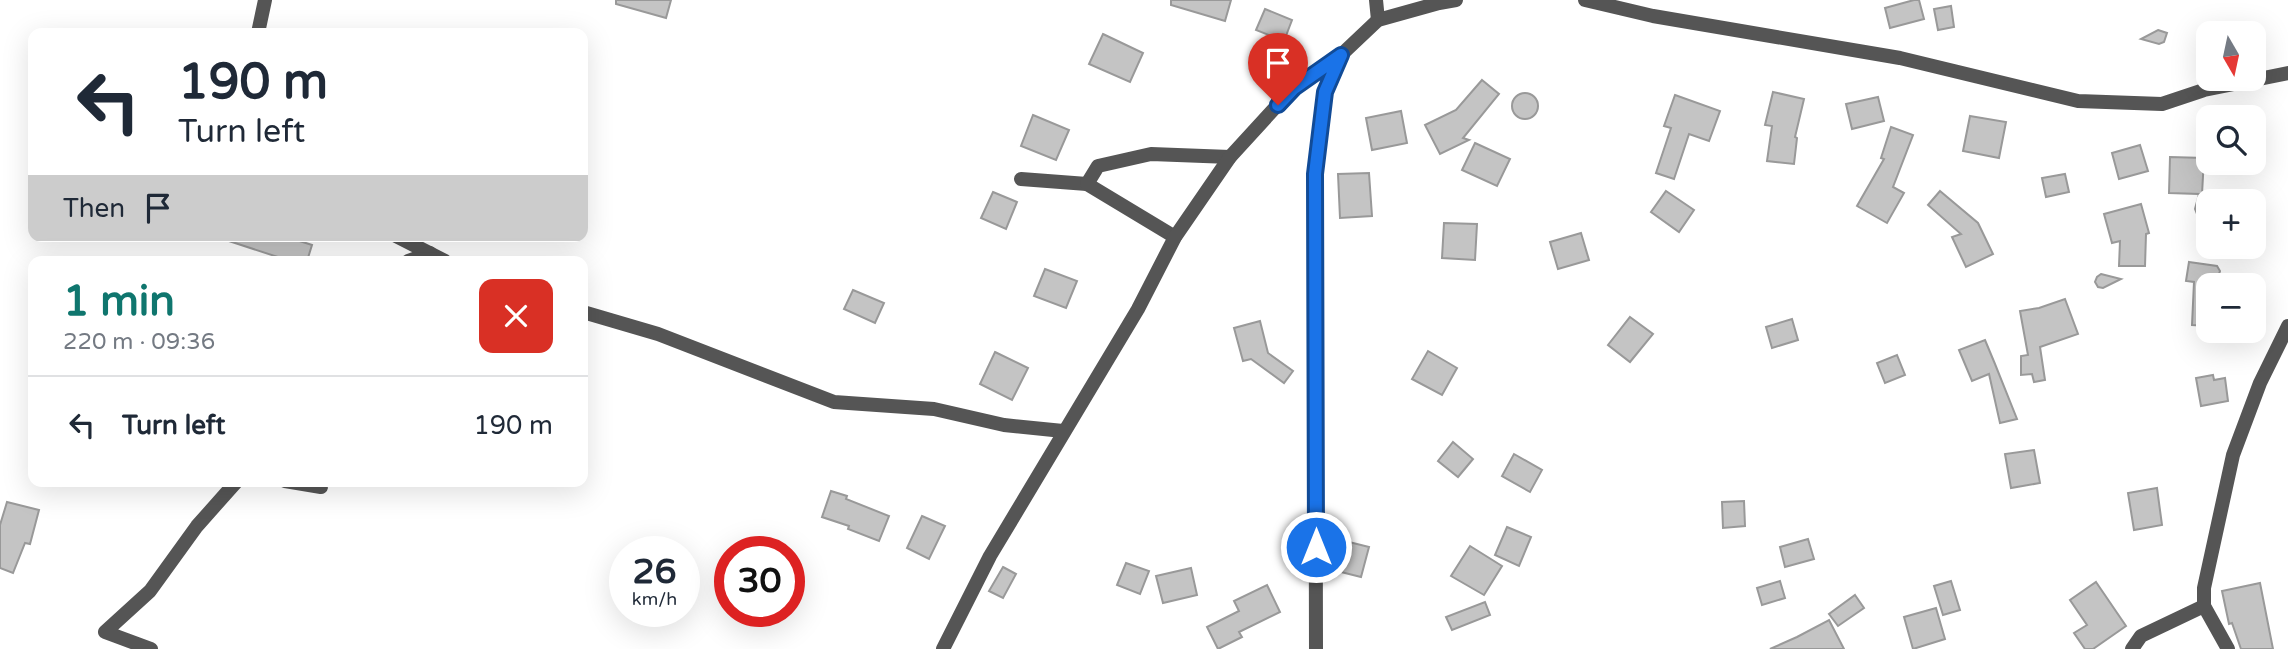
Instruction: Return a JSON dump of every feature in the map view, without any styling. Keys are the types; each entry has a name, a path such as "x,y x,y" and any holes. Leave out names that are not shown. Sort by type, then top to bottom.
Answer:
{"street":[{"path":"259,28 265,0"},
{"path":"1376,0 1378,20"},
{"path":"943,649 990,556 1138,309 1175,237 1230,158 1294,88 1341,55 1378,20 1456,0"},
{"path":"1585,0 1653,16 1900,58 2078,101 2162,104 2204,90 2288,73"},
{"path":"1316,649 1315,174 1325,92 1341,55"},
{"path":"1087,184 1098,166 1152,154 1230,158"},
{"path":"1021,179 1087,184 1175,237"},
{"path":"408,242 436,256"},
{"path":"422,256 430,253"},
{"path":"588,313 657,334 834,402 934,409 1004,425 1063,431"},
{"path":"2228,649 2204,606 2204,588 2233,455 2260,383 2288,326"},
{"path":"151,649 105,632 150,592 197,526 232,487"},
{"path":"2132,649 2141,636 2204,606"}],"building":[{"path":"616,0 671,0 666,18 616,4"},
{"path":"1171,0 1231,0 1225,21 1171,5"},
{"path":"1919,0 1924,19 1890,28 1885,8"},
{"path":"1951,6 1954,27 1938,30 1934,9"},
{"path":"1265,9 1292,20 1284,41 1256,30"},
{"path":"2158,30 2167,33 2164,42 2159,44 2141,39"},
{"path":"1103,34 1143,53 1130,82 1089,64"},
{"path":"1482,80 1499,94 1463,138 1469,140 1440,154 1425,125 1456,110"},
{"path":"1773,92 1804,99 1795,137 1794,164 1767,161 1772,126 1765,125"},
{"path":"1525,93 1534,97 1538,106 1534,115 1525,119 1516,115 1512,106 1516,97"},
{"path":"1675,95 1720,111 1709,141 1689,134 1674,179 1656,173 1671,128 1664,126"},
{"path":"1878,97 1884,121 1852,129 1846,104"},
{"path":"1401,111 1407,143 1372,150 1366,118"},
{"path":"1033,115 1069,130 1056,160 1021,146"},
{"path":"1970,116 2006,122 1999,158 1963,151"},
{"path":"1891,127 1913,135 1893,187 1904,193 1887,223 1857,206 1884,159 1881,158"},
{"path":"1475,143 1510,159 1497,186 1462,170"},
{"path":"2140,145 2148,171 2119,179 2112,153"},
{"path":"2170,157 2196,158 2196,175 2203,175 2202,189 2196,189 2196,194 2169,193"},
{"path":"1369,173 1372,216 1340,218 1338,174"},
{"path":"2065,174 2069,192 2046,197 2042,178"},
{"path":"1666,191 1694,210 1679,232 1651,212"},
{"path":"1940,191 1978,223 1993,254 1966,267 1952,237 1961,234 1928,205"},
{"path":"993,192 1017,202 1006,229 981,218"},
{"path":"2141,204 2149,233 2146,234 2145,266 2119,266 2120,241 2112,243 2104,214"},
{"path":"1444,223 1477,224 1475,260 1442,258"},
{"path":"1581,233 1589,260 1558,269 1550,242"},
{"path":"232,242 303,242 312,245 309,256 275,256"},
{"path":"2189,262 2217,266 2220,271 2196,273 2196,325 2192,325 2194,282 2186,281"},
{"path":"1045,269 1077,281 1066,308 1034,296"},
{"path":"2101,274 2121,279 2103,288 2098,287 2095,282"},
{"path":"853,290 884,303 875,323 844,309"},
{"path":"2065,299 2078,334 2040,347 2045,380 2034,382 2032,374 2021,375 2021,356 2028,355 2020,311"},
{"path":"1630,317 1653,334 1630,362 1608,345"},
{"path":"1792,319 1798,340 1772,348 1766,327"},
{"path":"1260,321 1268,353 1293,371 1284,383 1251,359 1243,361 1234,328"},
{"path":"1985,340 2017,419 2000,423 1989,374 1972,381 1959,350"},
{"path":"1428,351 1457,368 1442,395 1412,379"},
{"path":"995,352 1028,368 1012,400 980,384"},
{"path":"1897,355 1905,375 1885,383 1877,363"},
{"path":"2213,375 2214,380 2225,378 2228,401 2201,406 2196,378"},
{"path":"1453,442 1473,459 1458,477 1438,461"},
{"path":"2034,450 2040,483 2011,488 2005,454"},
{"path":"1514,454 1542,470 1530,492 1502,476"},
{"path":"2157,488 2162,525 2134,530 2128,493"},
{"path":"831,491 889,516 879,541 848,529 849,526 822,517"},
{"path":"1744,501 1745,526 1723,528 1722,502"},
{"path":"7,502 39,510 30,544 25,543 13,573 0,568 0,525"},
{"path":"922,516 945,526 929,559 907,548"},
{"path":"1507,527 1531,537 1519,566 1495,555"},
{"path":"1808,539 1814,559 1785,567 1780,547"},
{"path":"1345,541 1369,547 1361,577 1337,571"},
{"path":"1470,546 1502,566 1484,595 1451,576"},
{"path":"1126,563 1149,571 1140,594 1117,585"},
{"path":"1003,567 1016,574 1003,598 989,591"},
{"path":"1191,568 1197,595 1163,603 1156,576"},
{"path":"1780,581 1785,598 1762,605 1757,588"},
{"path":"1951,581 1960,610 1943,615 1934,586"},
{"path":"2096,582 2126,626 2093,649 2085,649 2074,633 2087,625 2070,600"},
{"path":"2260,583 2273,649 2241,649 2232,623 2229,624 2222,591"},
{"path":"1267,585 1280,612 1239,632 1242,637 1218,649 1207,627 1239,611 1234,601"},
{"path":"1855,595 1864,608 1838,626 1829,614"},
{"path":"1485,602 1490,615 1452,630 1446,617"},
{"path":"1936,608 1945,639 1913,649 1904,617"},
{"path":"1829,620 1844,649 1770,649 1797,637"}],"route":[{"path":"1278,105 1294,88 1341,55 1325,92 1315,174 1316,547"}]}
